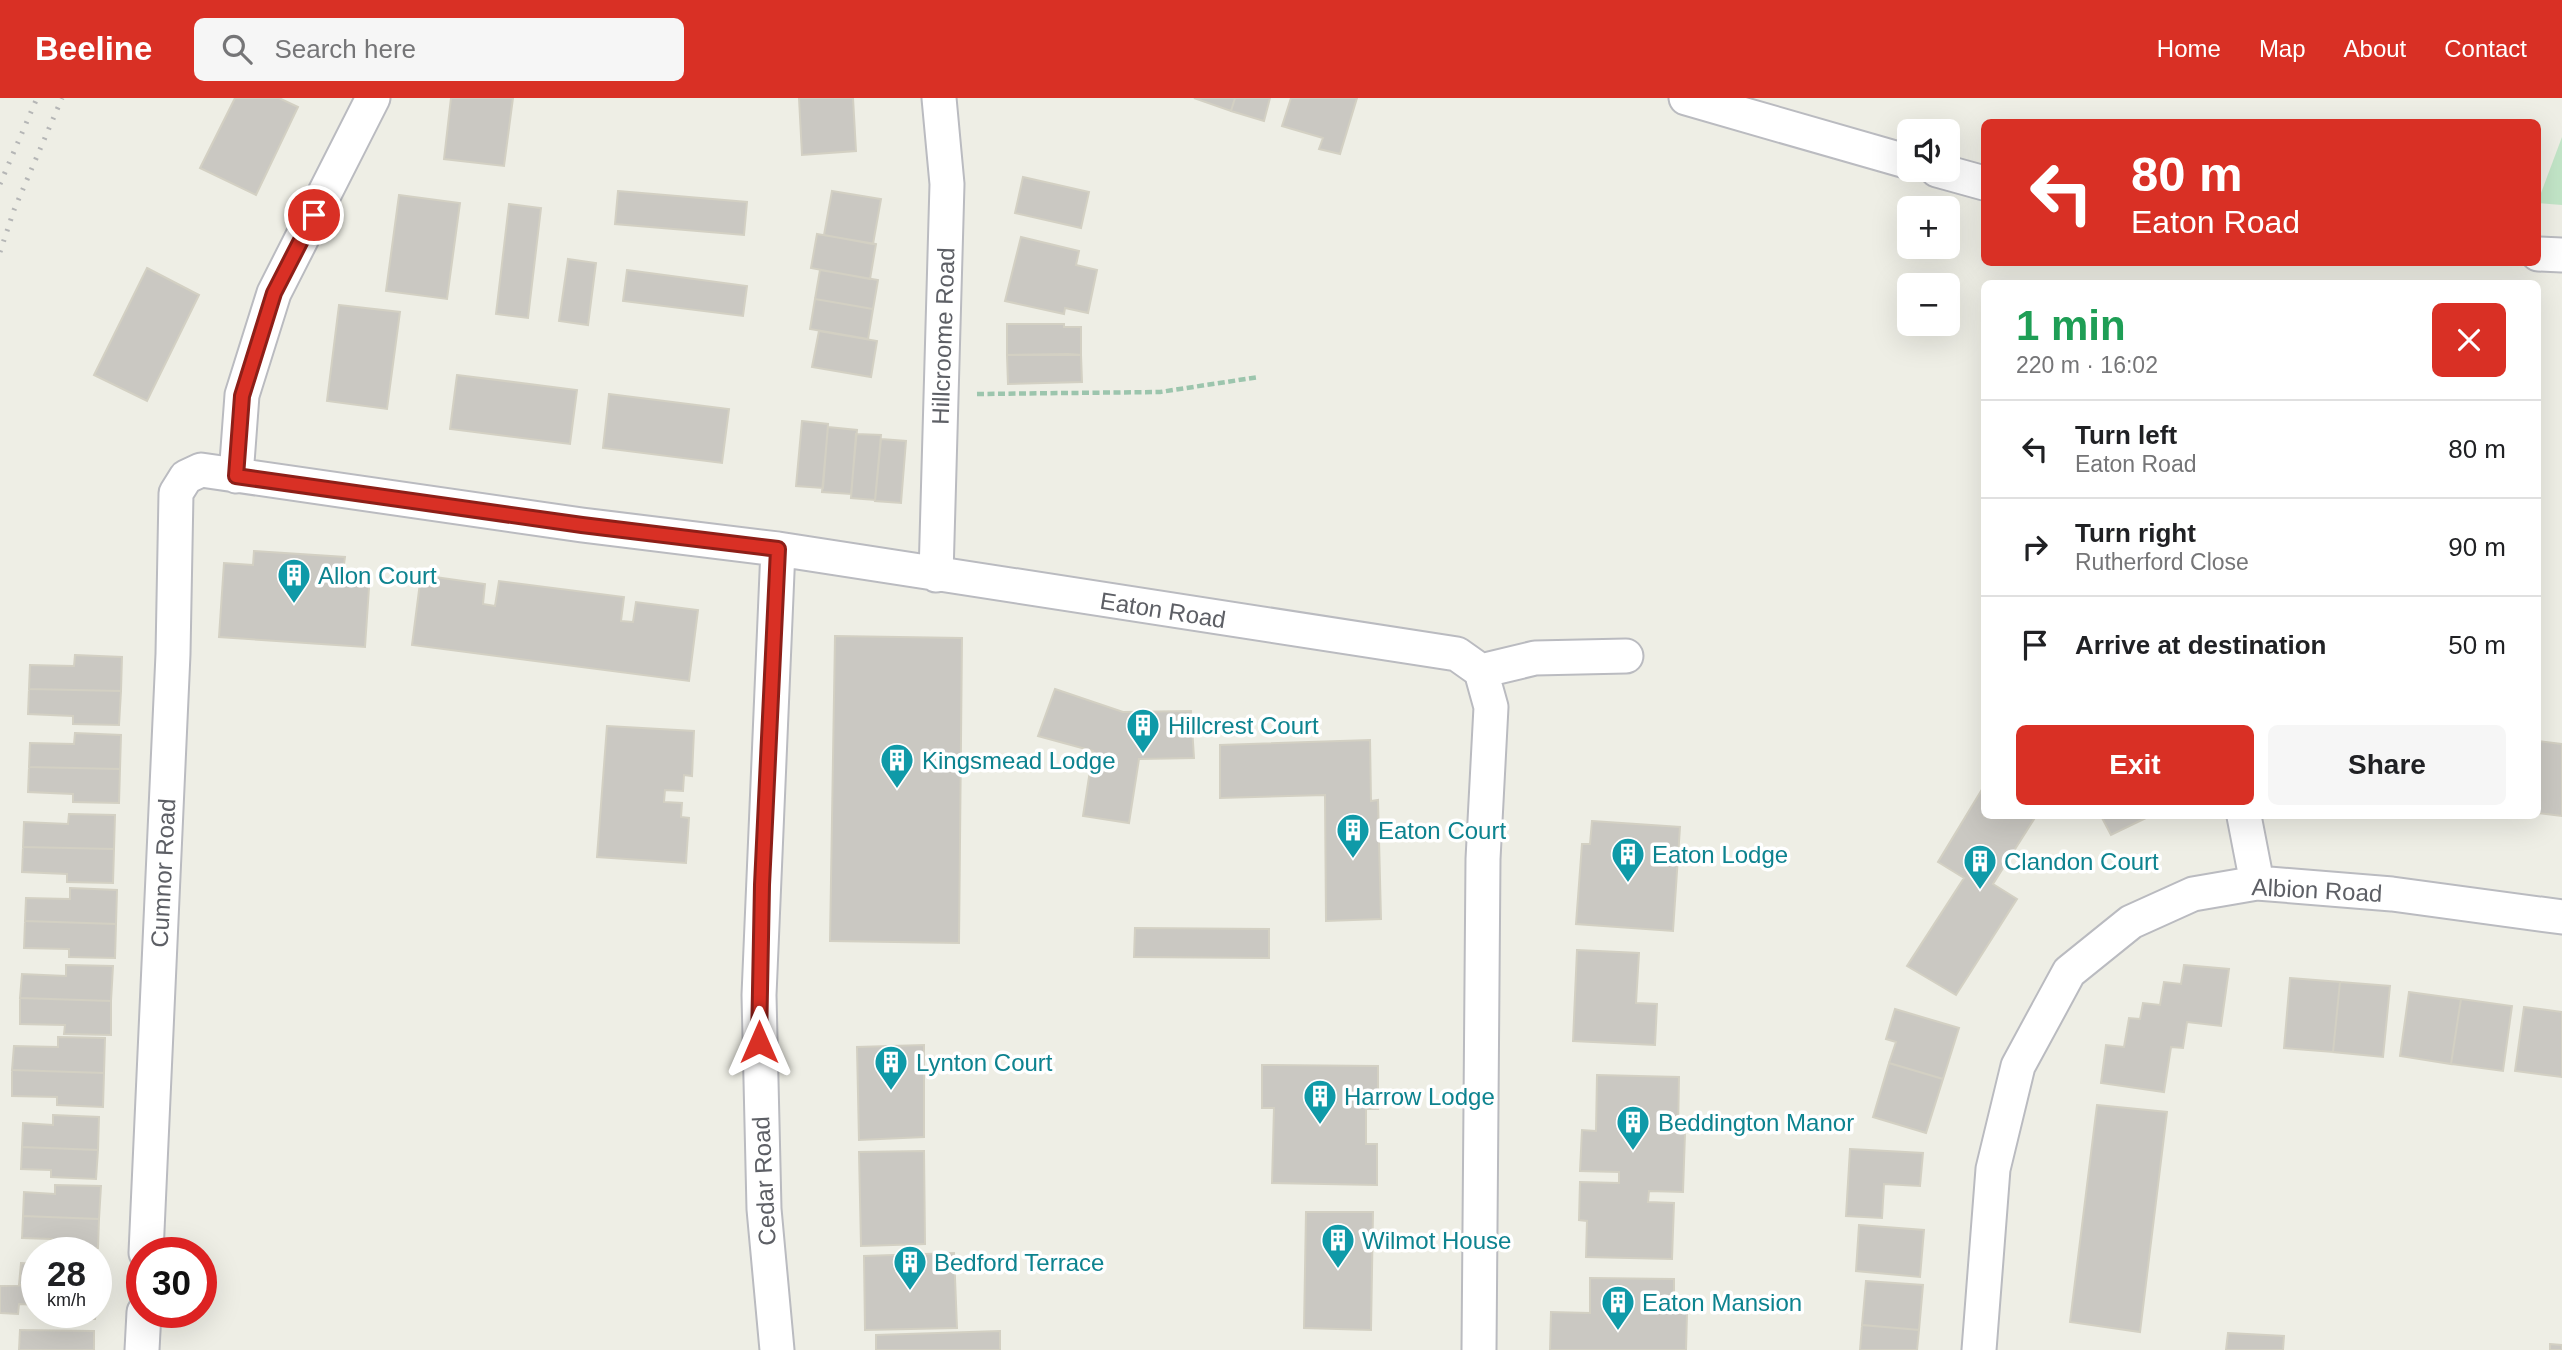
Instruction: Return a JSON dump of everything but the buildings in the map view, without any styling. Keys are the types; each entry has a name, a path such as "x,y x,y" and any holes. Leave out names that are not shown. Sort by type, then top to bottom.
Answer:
{"street":[{"path":"236,476 242,396 274,293 373,98"},
{"name":"Hillcroome Road","path":"936,575 947,184 939,98"},
{"path":"1686,98 1897,159"},
{"path":"1960,176 1981,182"},
{"path":"2541,254 2562,256"},
{"name":"Eaton Road","path":"176,493 186,477 201,470 582,525 778,549 1457,654 1480,671"},
{"name":"Cumnor Road","path":"147,1237 173,654 176,493"},
{"name":"Cedar Road","path":"777,1350 764,1209 759,995 778,549"},
{"path":"1479,1350 1483,859 1490,707 1480,671 1535,658 1626,656"},
{"path":"2245,819 2257,883"},
{"name":"Albion Road","path":"1979,1350 1993,1169 2018,1066 2069,972 2132,922 2193,894 2257,883 2378,892 2562,917"},
{"path":"142,1350 143,1328"}],"path":[{"path":"941,394 1160,392 1259,377"}],"green space":[{"path":"2562,137 2562,205 2541,203 2541,193"}],"railway":[{"path":"0,184 37,98"},
{"path":"0,252 14,210 62,98"}],"place":[{"name":"Allon Court","path":"294,605"},
{"name":"Hillcrest Court","path":"1143,755"},
{"name":"Kingsmead Lodge","path":"897,790"},
{"name":"Eaton Court","path":"1353,860"},
{"name":"Eaton Lodge","path":"1628,884"},
{"name":"Clandon Court","path":"1980,891"},
{"name":"Lynton Court","path":"891,1092"},
{"name":"Harrow Lodge","path":"1320,1126"},
{"name":"Beddington Manor","path":"1633,1152"},
{"name":"Wilmot House","path":"1338,1270"},
{"name":"Bedford Terrace","path":"910,1292"},
{"name":"Eaton Mansion","path":"1618,1332"}],"route":[{"path":"314,215 274,293 242,396 236,476 582,525 778,549 762,885 759,1042"}]}
